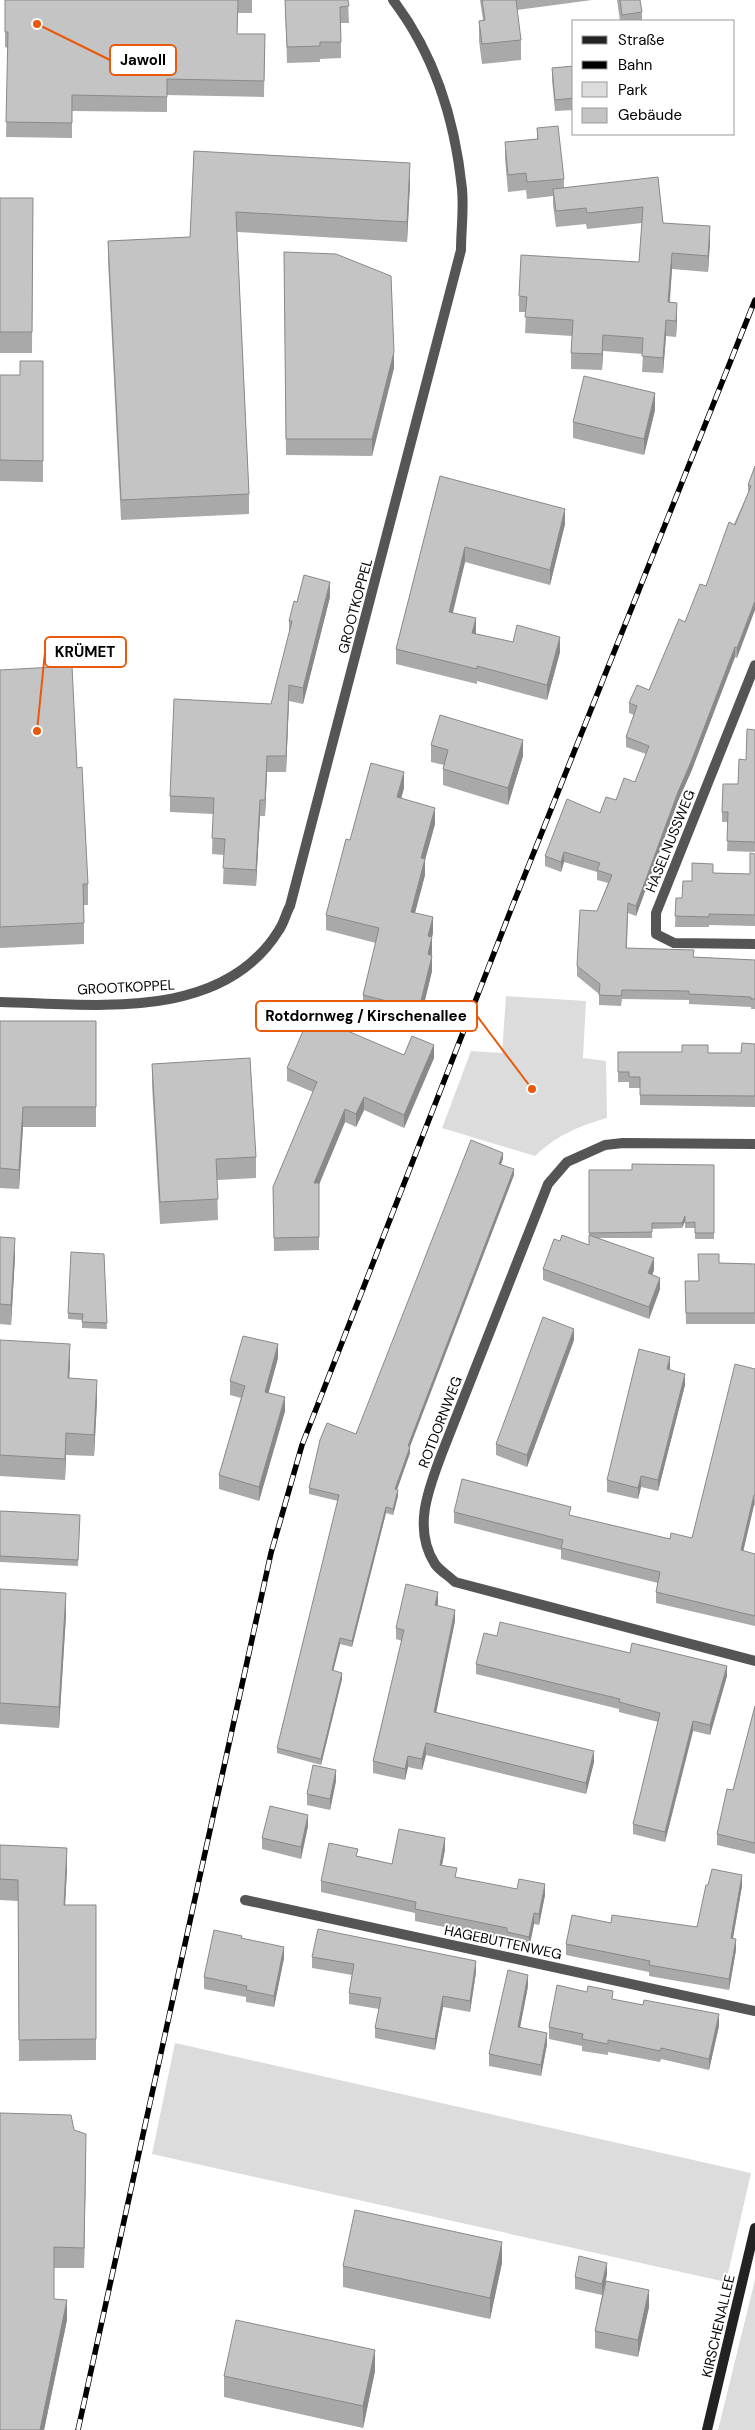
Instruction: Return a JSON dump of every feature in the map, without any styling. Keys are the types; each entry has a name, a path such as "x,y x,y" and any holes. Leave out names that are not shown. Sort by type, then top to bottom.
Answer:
{"street":[{"name":"GROOTKOPPEL","path":"0,1002 134,1002 170,1000 208,990 226,981 265,948 280,930 290,906 461,250 463,190 446,102 431,61 410,22 393,0"},
{"name":"HASELNUSSWEG","path":"755,665 656,913 656,934 674,943 755,944"},
{"name":"ROTDORNWEG","path":"755,1144 652,1143 605,1145 567,1162 548,1184 428,1492 424,1512 424,1535 436,1565 455,1582 755,1661"},
{"name":"HAGEBUTTENWEG","path":"245,1900 755,2011"},
{"name":"KIRSCHENALLEE","path":"707,2430 755,2228"}],"green space":[{"path":"506,996 586,1001 583,1058 606,1061 607,1118 569,1132 552,1142 535,1156 442,1128 471,1051 502,1053"},
{"path":"175,2043 751,2173 726,2282 152,2154"},
{"path":"755,2278 755,2430 718,2430 753,2288"}],"building":[{"path":"5,0 238,0 237,34 265,34 264,81 167,79 167,97 72,95 72,123 6,122 8,32 5,32"},
{"path":"285,0 348,0 349,6 340,7 341,42 320,42 320,46 287,47"},
{"path":"482,0 516,0 521,40 482,44 479,21 485,20"},
{"path":"620,0 640,0 642,12 622,15"},
{"path":"572,66 572,98 555,100 552,68"},
{"path":"558,126 564,179 527,182 526,173 508,175 505,142 538,139 537,128"},
{"path":"194,151 410,163 407,222 236,212 249,494 121,500 108,241 190,237"},
{"path":"658,177 663,223 710,226 708,256 672,253 668,302 677,303 676,321 666,320 663,358 642,356 643,338 603,335 602,354 571,353 573,320 525,317 527,297 519,296 521,255 639,262 643,207 587,213 586,208 556,211 553,189"},
{"path":"0,198 33,198 32,332 0,332"},
{"path":"284,252 336,254 391,276 394,352 372,439 286,439"},
{"path":"20,361 43,361 43,461 0,460 0,375 20,375"},
{"path":"584,376 655,393 644,439 573,422"},
{"path":"755,466 755,601 678,792 636,906 628,903 626,948 694,950 693,957 755,960 755,999 751,999 751,997 689,994 689,991 622,990 621,996 599,995 600,984 577,966 580,910 597,911 612,875 597,870 600,863 564,852 561,862 545,856 567,799 600,813 606,797 616,800 624,778 635,782 649,746 626,737 637,706 629,703 637,685 649,690 679,619 685,622 700,584 706,586 729,522 735,525 751,486 748,485"},
{"path":"440,476 565,509 550,570 465,547 449,612 476,618 472,633 513,642 517,625 560,637 547,685 477,666 477,669 396,649"},
{"path":"304,575 330,582 303,688 289,685 286,756 267,756 265,800 260,800 256,870 223,868 225,839 212,838 214,798 170,796 174,699 271,704 292,621 289,621 294,601 297,602"},
{"path":"72,666 77,768 82,767 88,884 83,884 84,923 0,927 0,670"},
{"path":"440,715 523,740 508,788 443,769 448,750 431,745"},
{"path":"747,729 755,730 755,842 727,841 728,812 722,812 723,784 738,784 739,759 746,760"},
{"path":"371,763 404,772 397,797 435,808 421,858 425,859 411,912 433,917 428,936 432,937 428,954 432,956 419,1009 363,995 379,928 326,915 346,839 350,840"},
{"path":"750,853 755,854 755,915 709,914 709,917 675,916 676,898 682,898 683,881 692,881 692,863 713,864 713,873 750,874"},
{"path":"310,1015 404,1055 412,1036 434,1045 404,1115 364,1097 356,1114 345,1109 314,1183 319,1183 319,1237 274,1238 273,1187 317,1082 287,1068"},
{"path":"0,1021 96,1021 96,1107 23,1107 19,1170 0,1168"},
{"path":"742,1043 755,1044 755,1096 640,1095 640,1077 629,1077 629,1072 618,1072 618,1052 682,1052 682,1045 708,1045 708,1053 741,1053"},
{"path":"250,1058 256,1157 216,1159 218,1199 160,1202 152,1064"},
{"path":"471,1140 503,1153 499,1164 514,1169 408,1446 410,1447 395,1489 398,1490 393,1509 386,1507 352,1641 340,1638 332,1670 342,1673 321,1759 277,1748 339,1495 309,1488 320,1440 327,1423 356,1434"},
{"path":"632,1164 714,1165 714,1233 695,1233 695,1222 685,1223 685,1216 682,1223 652,1223 652,1232 589,1233 589,1170 632,1170"},
{"path":"562,1235 589,1245 589,1235 654,1258 648,1273 660,1278 649,1307 543,1269 554,1239 560,1241"},
{"path":"0,1237 15,1238 11,1305 0,1304"},
{"path":"71,1252 104,1254 107,1323 82,1322 83,1314 68,1313"},
{"path":"698,1254 719,1254 719,1263 755,1264 755,1313 686,1313 685,1281 699,1281"},
{"path":"543,1317 574,1329 527,1455 496,1444"},
{"path":"243,1336 278,1344 265,1392 285,1397 259,1487 219,1475 245,1386 230,1381"},
{"path":"0,1340 70,1344 68,1378 97,1380 94,1435 66,1433 65,1459 0,1455"},
{"path":"639,1349 670,1357 667,1369 685,1374 658,1480 641,1476 638,1488 607,1480"},
{"path":"735,1364 755,1369 755,1495 741,1550 755,1554 755,1616 656,1592 660,1572 561,1548 563,1540 454,1512 462,1479 571,1507 569,1515 670,1539 671,1533 692,1538"},
{"path":"0,1511 80,1515 78,1560 0,1556"},
{"path":"406,1584 438,1592 435,1605 455,1610 434,1712 594,1751 586,1783 426,1743 422,1759 408,1756 405,1769 373,1761 404,1630 396,1628"},
{"path":"0,1589 66,1593 59,1707 0,1703"},
{"path":"500,1622 630,1653 632,1643 727,1666 710,1725 693,1721 665,1832 633,1824 660,1713 619,1702 620,1699 476,1664 484,1633 497,1636"},
{"path":"755,1706 755,1843 717,1834 727,1789 733,1790"},
{"path":"313,1765 336,1770 330,1799 307,1794"},
{"path":"270,1806 308,1815 301,1847 262,1838"},
{"path":"399,1829 445,1838 440,1865 457,1868 455,1877 517,1889 519,1879 545,1884 539,1914 534,1913 529,1937 507,1932 507,1928 415,1909 416,1902 321,1881 329,1843 358,1849 356,1856 392,1864"},
{"path":"0,1845 67,1848 64,1905 96,1905 96,2039 19,2040 18,1880 0,1879"},
{"path":"712,1869 742,1875 731,1938 736,1939 729,1979 649,1965 650,1961 566,1944 572,1915 611,1923 612,1915 697,1927 706,1885 708,1885"},
{"path":"318,1929 476,1961 470,2001 443,1996 435,2039 375,2028 381,1998 349,1993 354,1964 312,1957"},
{"path":"214,1930 284,1947 274,1996 246,1990 247,1986 204,1977"},
{"path":"508,1970 528,1975 518,2027 547,2033 541,2065 489,2054"},
{"path":"557,1985 587,1992 588,1986 613,1991 612,1999 643,2005 644,2000 719,2014 709,2059 661,2048 660,2051 608,2040 608,2044 582,2039 583,2034 549,2027"},
{"path":"0,2113 71,2115 74,2130 86,2134 84,2248 54,2247 54,2299 67,2300 40,2430 0,2430"},
{"path":"355,2210 502,2242 490,2298 343,2266"},
{"path":"579,2256 607,2263 602,2284 575,2277"},
{"path":"606,2281 649,2290 638,2340 595,2331"},
{"path":"236,2320 375,2350 363,2406 224,2376"}],"railway":[{"path":"78,2430 271,1553 302,1445 512,907 755,300"}],"place":[{"name":"Jawoll","path":"37,24"},
{"name":"KRÜMET","path":"37,731"},
{"name":"Rotdornweg / Kirschenallee","path":"532,1089"}]}
